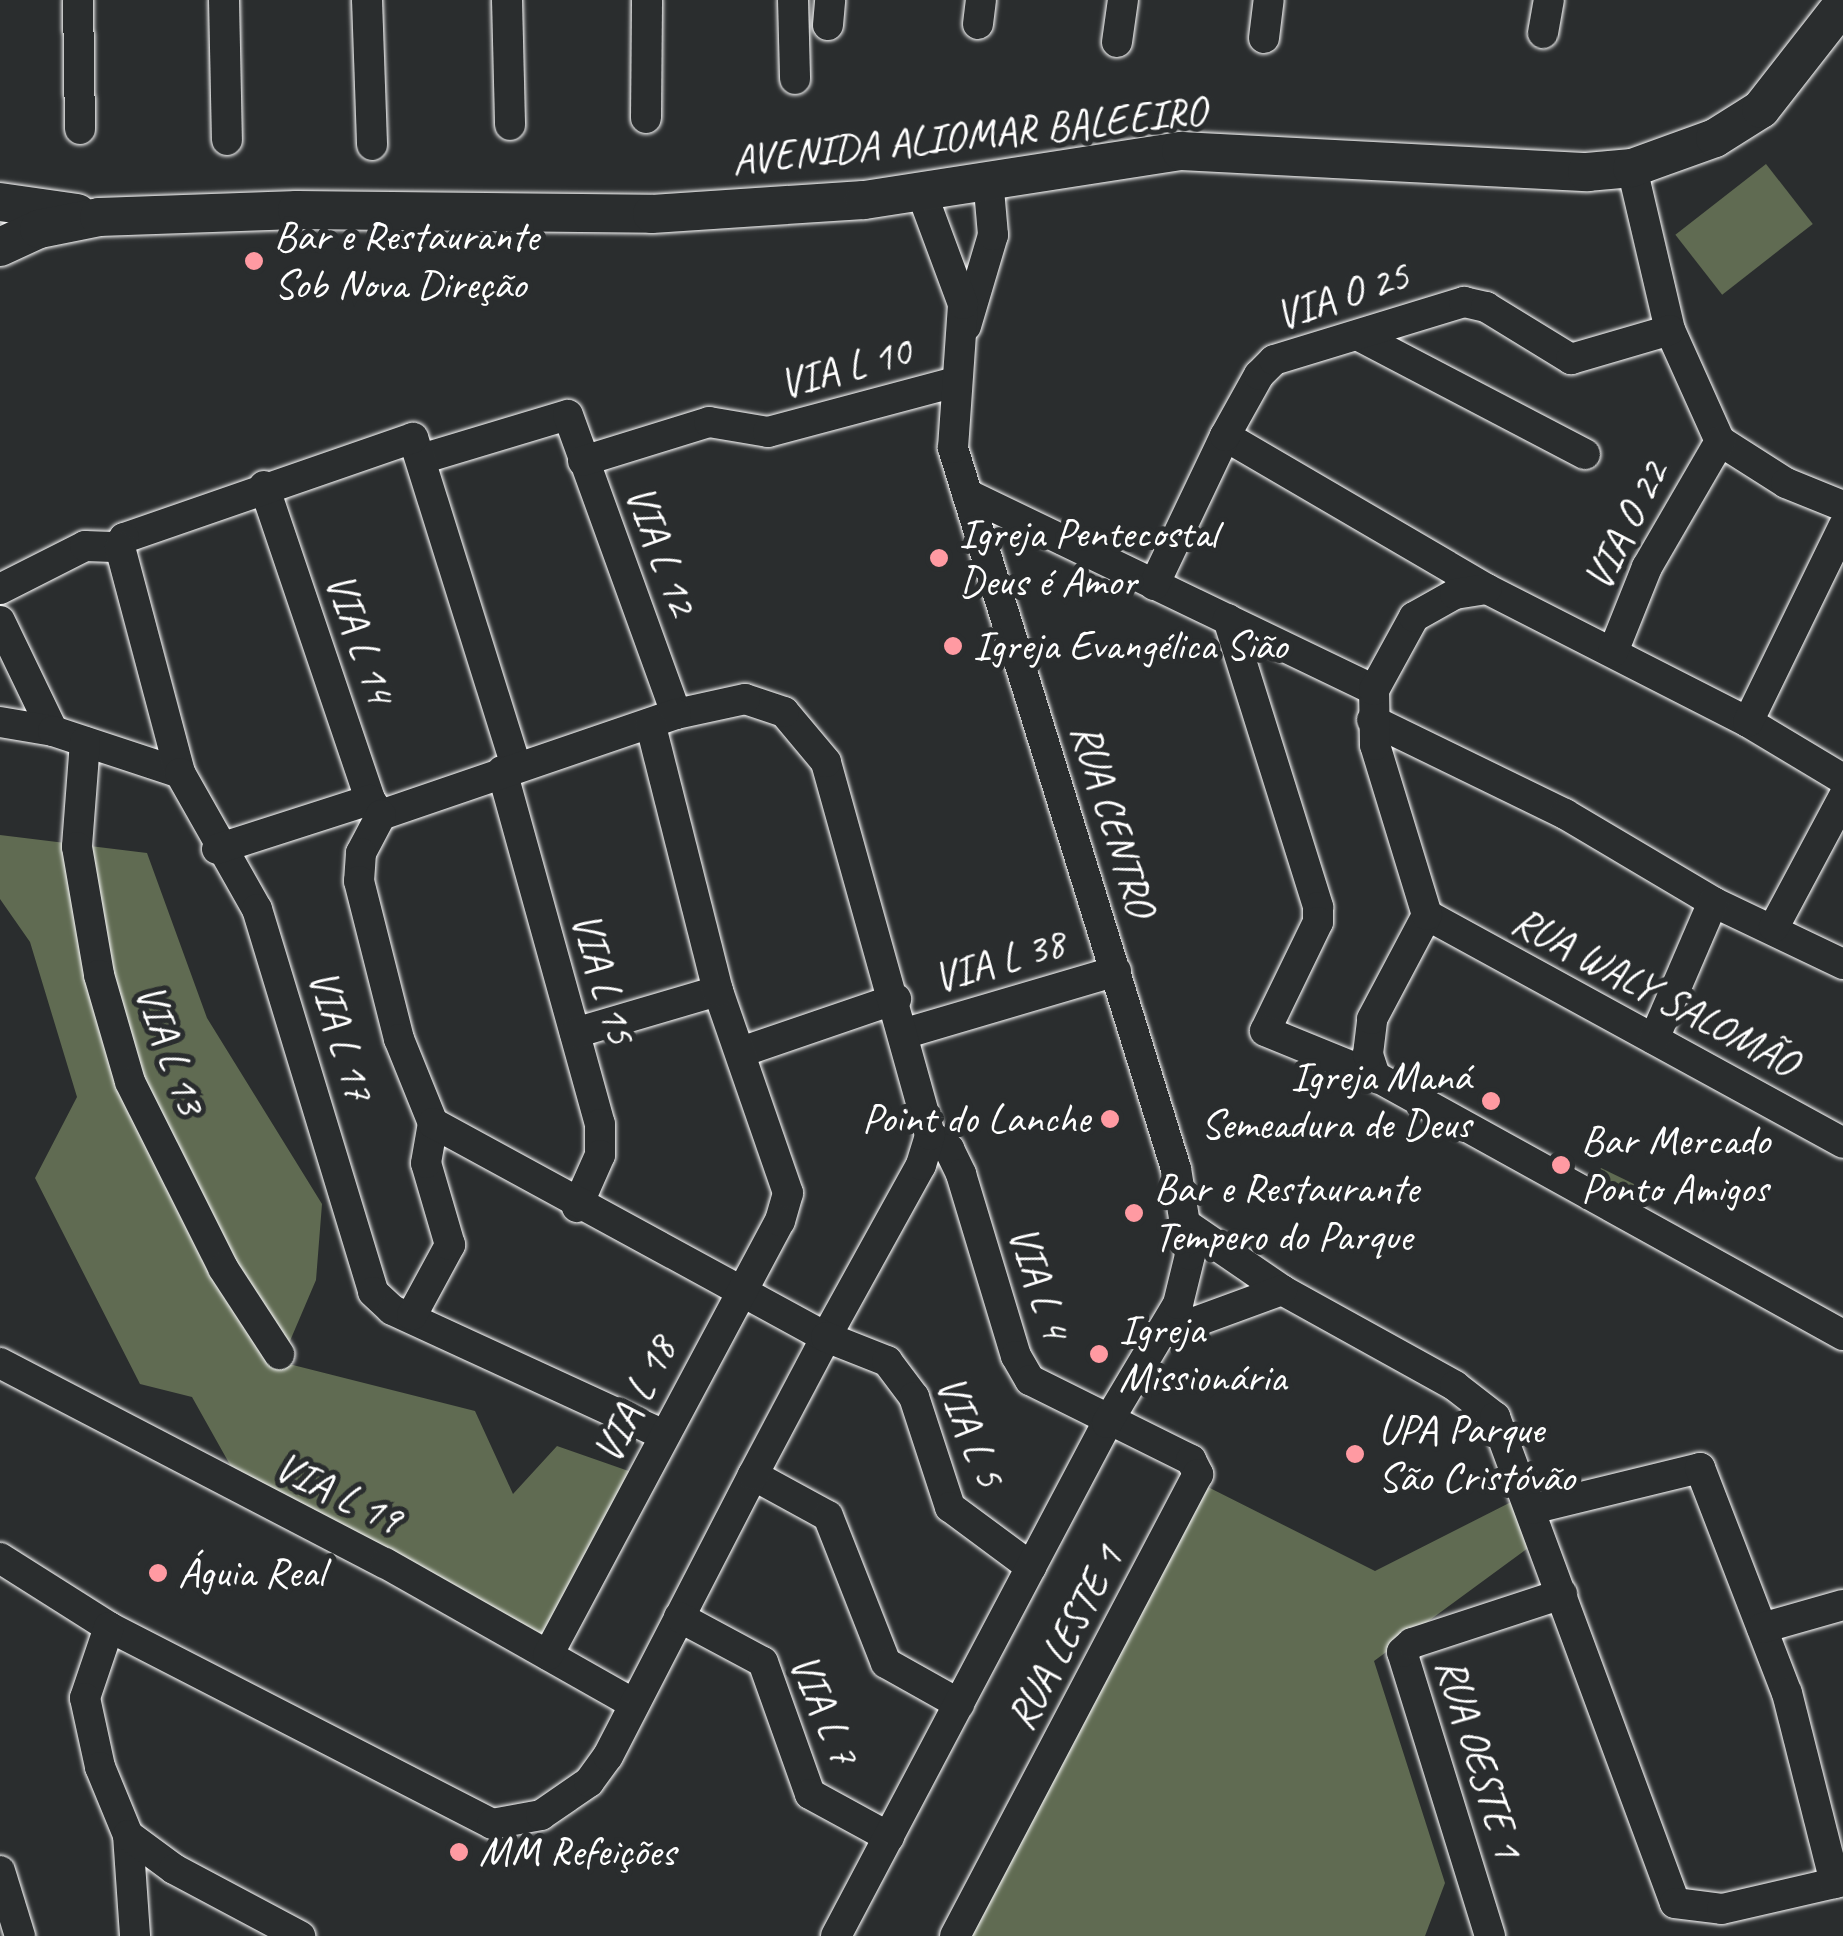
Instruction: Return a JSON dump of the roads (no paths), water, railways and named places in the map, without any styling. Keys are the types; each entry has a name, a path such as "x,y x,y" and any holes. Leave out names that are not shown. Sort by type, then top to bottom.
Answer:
{"main road":[{"name":"AVENIDA ALIOMAR BALEEIRO","path":"0,247 39,230 99,217 297,210 652,214 921,190 1181,151 1587,172 1632,168 1715,138 1760,109 1843,4"},
{"name":"AVENIDA ALIOMAR BALEEIRO","path":"0,202 99,217"}],"street":[{"path":"78,0 80,129"},
{"path":"224,0 227,140"},
{"path":"367,0 372,145"},
{"path":"507,0 510,125"},
{"path":"646,118 647,0"},
{"path":"794,0 796,79"},
{"path":"1117,42 1123,0"},
{"path":"1264,38 1269,0"},
{"path":"1543,33 1549,0"},
{"path":"1632,168 1670,330 1720,441 1810,495 1843,506"},
{"name":"RUA CENTRO","path":"836,1936 1106,1423 1162,1334 1186,1280 1190,1228 952,435 971,277 993,235 988,178"},
{"name":"RUA CENTRO","path":"921,190 971,277"},
{"name":"VIA O 25","path":"1154,585 1225,436 1264,367 1464,302 1572,359 1670,330"},
{"path":"1359,336 1585,454"},
{"name":"VIA L 10","path":"583,462 709,422 768,432 956,382"},
{"name":"VIA L 12","path":"417,448 568,415 663,718 718,991 785,1181"},
{"path":"1225,436 1487,589 1748,722 1843,780"},
{"name":"VIA O 22","path":"1613,652 1647,567 1720,441"},
{"path":"0,588 84,546 125,539 264,486 417,448 509,768"},
{"name":"VIA L 14","path":"264,486 376,807"},
{"path":"968,494 1228,618 1712,902 1774,927 1843,964"},
{"path":"1748,722 1843,527"},
{"name":"VIA L 17","path":"125,539 180,774 217,849 257,909 366,1276 381,1301 664,1435"},
{"path":"1375,1076 1368,1054 1372,1019 1427,915 1373,705 1414,617 1455,594 1487,589"},
{"path":"1228,618 1318,907 1318,922 1265,1031 1375,1076 1843,1335"},
{"path":"0,621 53,731"},
{"path":"0,1558 109,1627 492,1824 524,1821 574,1795 608,1756 753,1474 920,1165 930,1134 906,1033 847,826 812,739 784,712 745,700 663,718 509,768 217,849"},
{"path":"0,722 53,731 180,774"},
{"name":"VIA L 13","path":"85,742 77,847 99,975 124,1064 167,1165 279,1354"},
{"name":"VIA L 15","path":"509,768 602,1136 578,1207"},
{"path":"1774,927 1843,798"},
{"path":"376,807 362,853 359,881 398,1038 433,1124"},
{"path":"1654,1039 1712,902"},
{"name":"RUA WALY SALOMÃO","path":"1427,915 1843,1143"},
{"name":"VIA L 38","path":"906,1033 1116,972"},
{"path":"575,1033 718,991"},
{"path":"741,1052 896,999"},
{"name":"VIA L 17","path":"412,1315 450,1246 426,1163 433,1124"},
{"name":"VIA L 5","path":"433,1124 578,1207 826,1338 900,1372 925,1427 946,1500 962,1521 1031,1567"},
{"name":"VIA L 4","path":"930,1134 949,1150 961,1174 1022,1369 1106,1423"},
{"name":"VIA L 18","path":"548,1655 739,1290 780,1220 785,1181"},
{"path":"1190,1228 1282,1290 1484,1404 1502,1429 1680,1923 1839,1882 1787,1693 1705,1475 1694,1464 1532,1509"},
{"path":"1162,1334 1282,1290"},
{"name":"VIA L 19","path":"0,1363 634,1704"},
{"name":"RUA LESTE 1","path":"955,1936 1198,1474 1190,1460 1106,1423"},
{"path":"753,1474 828,1516 886,1663 958,1704"},
{"name":"RUA OESTE 1","path":"1490,1936 1402,1652 1412,1644 1562,1594"},
{"path":"1762,1628 1843,1605"},
{"name":"VIA L 7","path":"679,1617 763,1662 810,1794 889,1837"},
{"path":"109,1627 85,1698 100,1768 128,1835 135,1936"},
{"path":"128,1835 174,1869 300,1936"},
{"path":"0,1870 20,1936"}],"place":[{"name":"Bar e Restaurante Sob Nova Direção","path":"254,261"},
{"name":"Igreja Pentecostal Deus é Amor","path":"939,558"},
{"name":"Igreja Evangélica Sião","path":"953,646"},
{"name":"Igreja Maná Semeadura de Deus","path":"1491,1101"},
{"name":"Point do Lanche","path":"1110,1119"},
{"name":"Bar Mercado Ponto Amigos","path":"1561,1165"},
{"name":"Bar e Restaurante Tempero do Parque","path":"1134,1213"},
{"name":"Igreja Missionária","path":"1099,1354"},
{"name":"UPA Parque São Cristóvão","path":"1355,1454"},
{"name":"Águia Real","path":"158,1573"},
{"name":"MM Refeições","path":"459,1852"}]}
